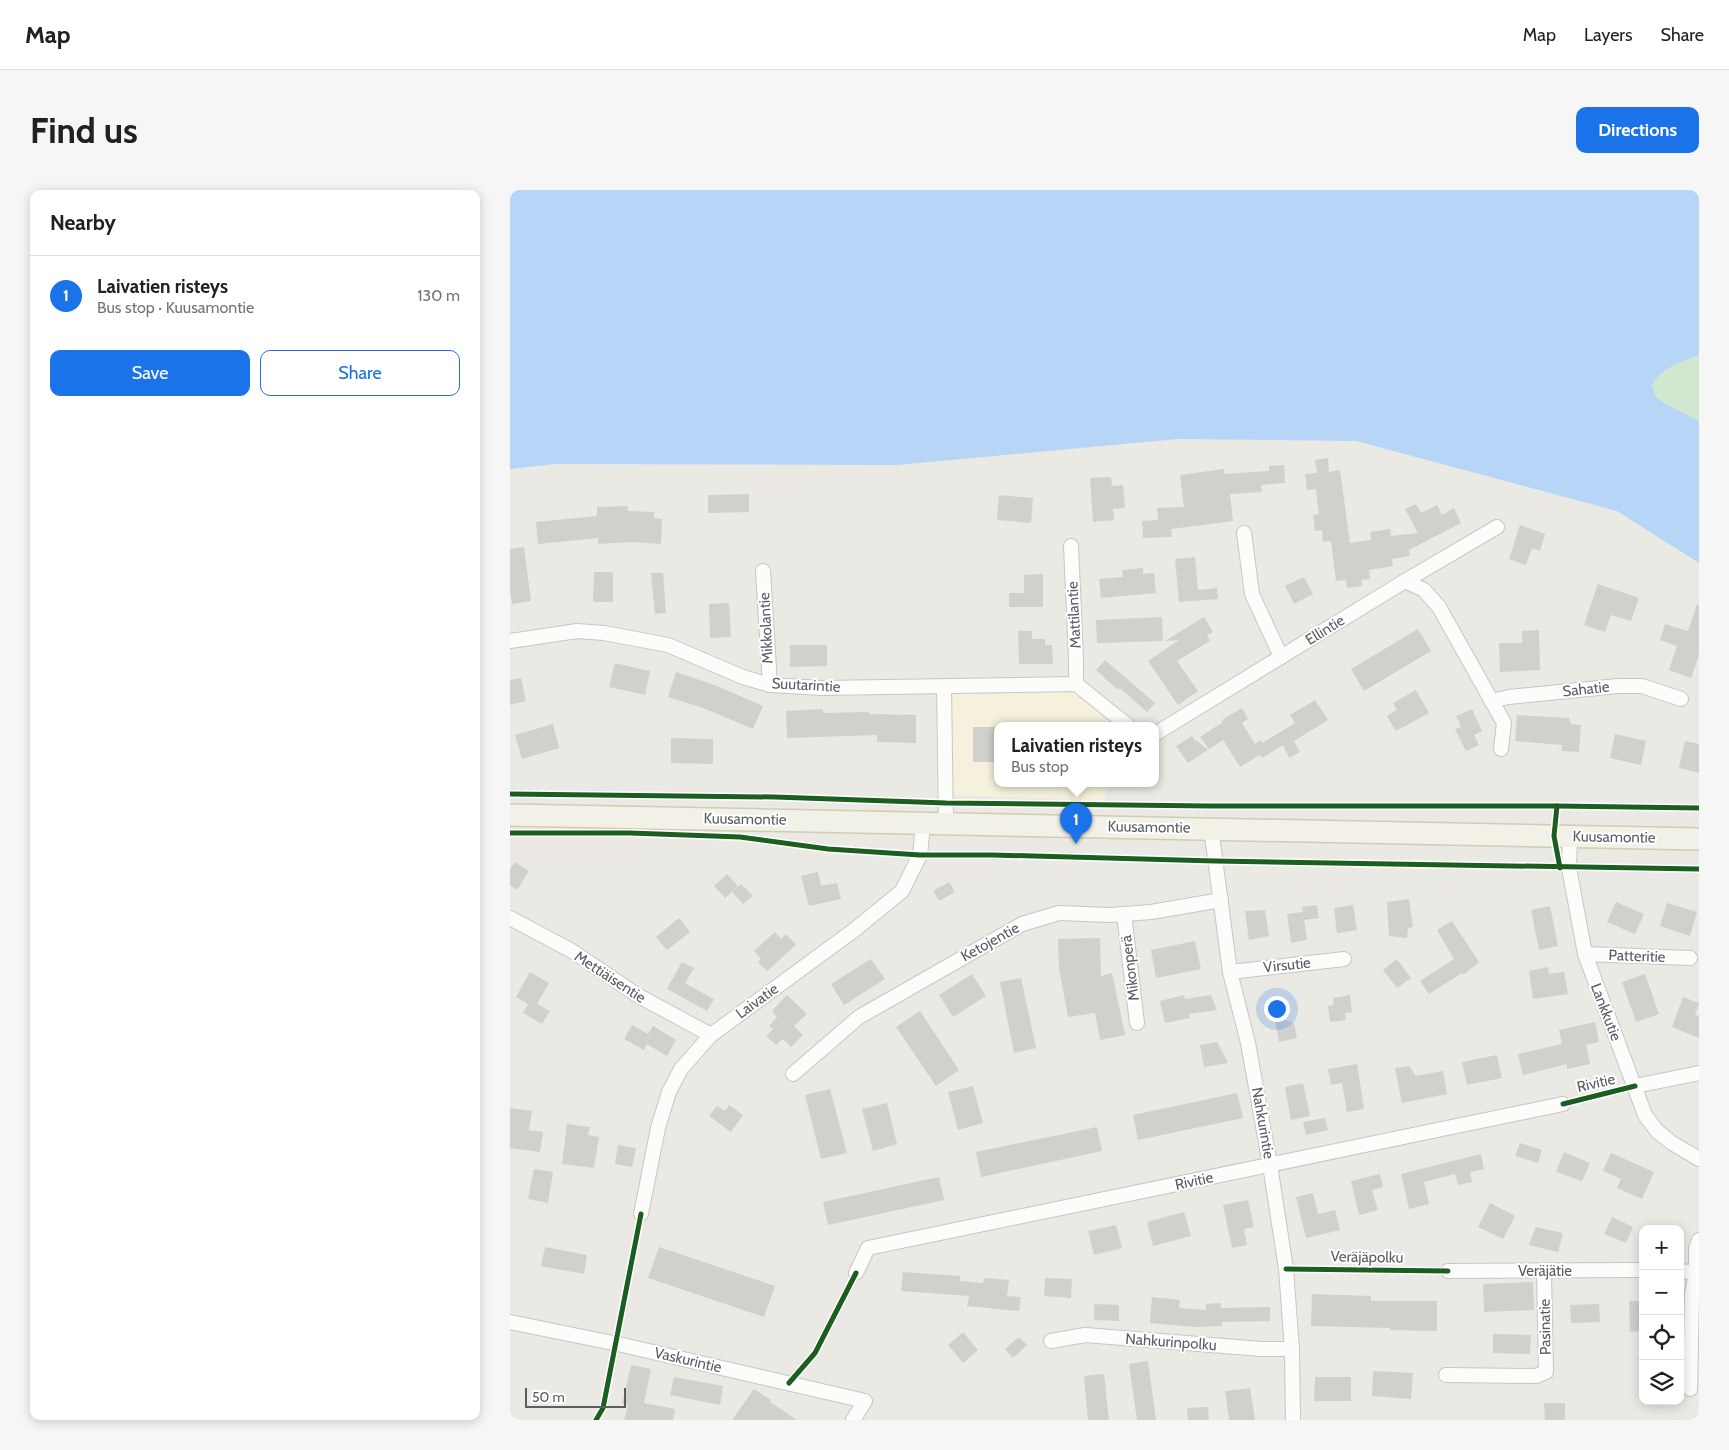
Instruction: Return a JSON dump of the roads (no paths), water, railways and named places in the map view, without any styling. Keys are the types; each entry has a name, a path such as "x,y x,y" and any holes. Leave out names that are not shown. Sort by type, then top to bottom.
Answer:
{"main road":[{"name":"Kuusamontie","path":"510,815 1699,839"}],"street":[{"name":"Ellintie","path":"1159,732 1497,527"},
{"path":"1244,533 1252,594 1281,657"},
{"name":"Mattilantie","path":"1071,546 1076,684"},
{"name":"Mikkolantie","path":"763,571 770,684"},
{"path":"1405,581 1424,590 1439,607 1504,723 1501,749"},
{"name":"Suutarintie","path":"510,641 577,631 604,633 668,645 743,677 770,684 821,688 944,686"},
{"path":"946,824 944,686 1076,684 1123,722"},
{"name":"Sahatie","path":"1491,701 1509,697 1618,686 1642,686 1681,699"},
{"name":"Laivatie","path":"641,1214 658,1128 670,1092 681,1069 711,1035 853,931 902,891 920,855 923,824"},
{"name":"Nahkurintie","path":"1211,828 1230,972 1248,1043 1286,1269 1292,1349 1293,1420"},
{"name":"Lankkutie","path":"1570,836 1569,868 1585,954 1645,1115 1657,1131 1672,1143 1699,1159"},
{"name":"Ketojentie","path":"793,1074 859,1017 1022,924 1059,913 1110,915 1151,912 1221,900"},
{"name":"Mikonperä","path":"1124,914 1137,1023"},
{"name":"Mettiäisentie","path":"510,918 572,952 637,995 711,1035"},
{"name":"Patteritie","path":"1585,954 1690,958"},
{"name":"Virsutie","path":"1230,972 1344,959"},
{"path":"1634,1086 1699,1073"},
{"name":"Rivitie","path":"856,1273 868,1248 1563,1104"},
{"path":"1690,1389 1692,1293 1698,1273 1696,1248 1699,1240"},
{"name":"Veräjätie","path":"1448,1271 1639,1270"},
{"path":"1684,1271 1698,1273"},
{"name":"Pasinatie","path":"1446,1375 1536,1376 1546,1372 1544,1272"},
{"name":"Vaskurintie","path":"510,1322 618,1344 865,1401 853,1420"},
{"name":"Nahkurinpolku","path":"1051,1341 1085,1335 1262,1349 1292,1349"}],"water":[{"path":"510,190 1699,190 1699,355 1665,370 1652,386 1656,397 1662,402 1699,421 1699,563 1617,511 1356,441 1178,439 897,465 555,464 510,469"}],"place":[{"name":"Laivatien risteys","path":"1076,844"}]}
